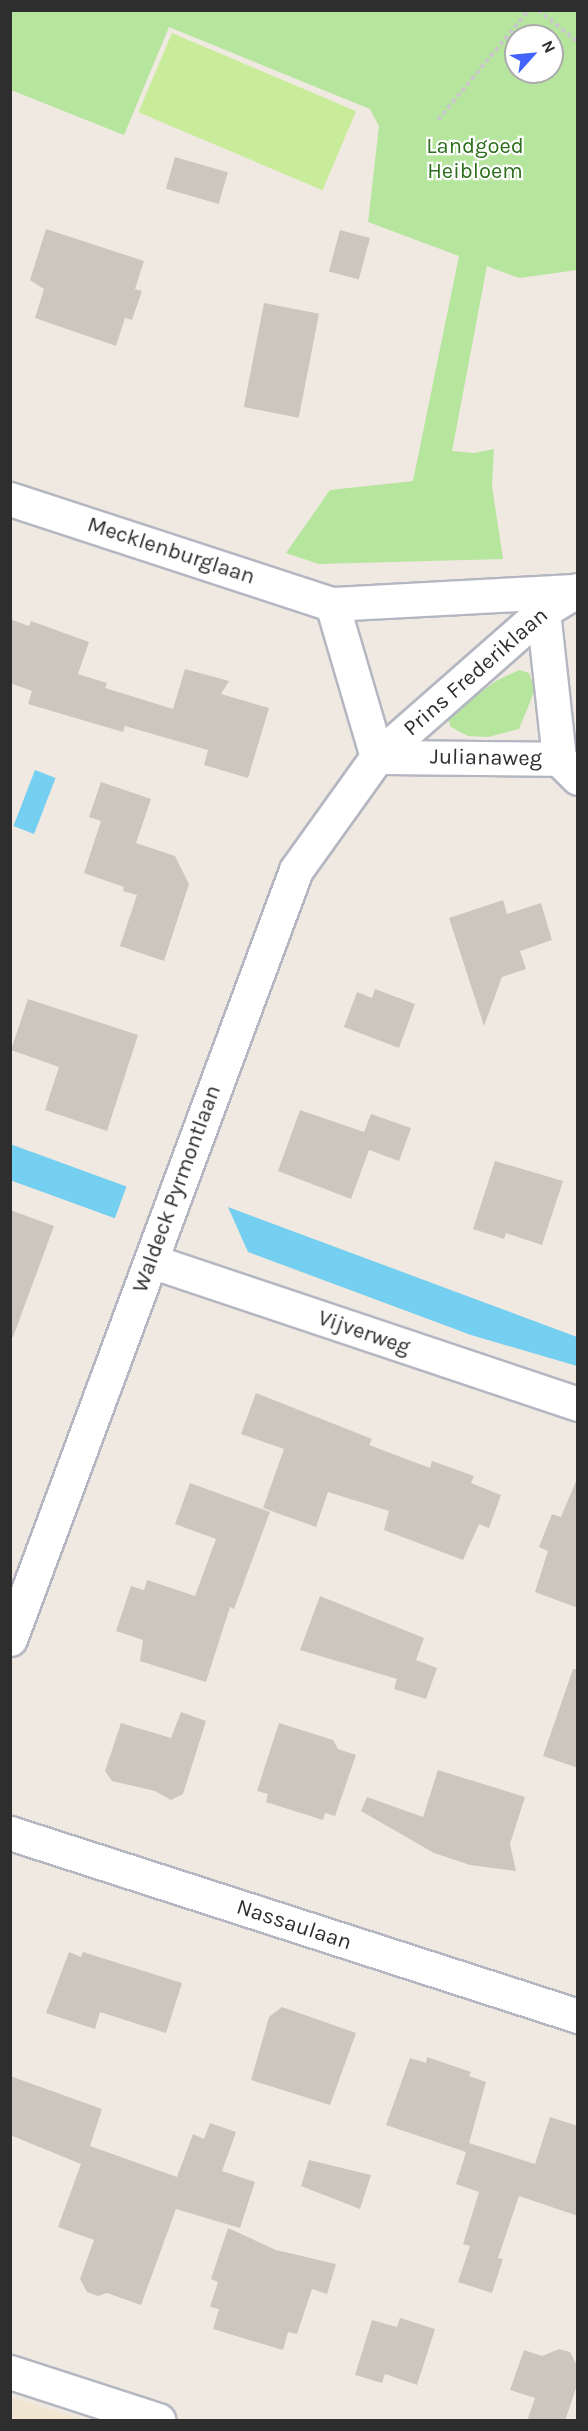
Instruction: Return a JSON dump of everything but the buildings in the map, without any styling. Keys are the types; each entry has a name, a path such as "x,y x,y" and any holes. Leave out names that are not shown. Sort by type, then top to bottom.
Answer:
{"street":[{"name":"Mecklenburglaan","path":"10,499 332,604 577,591"},
{"name":"Prins Frederiklaan","path":"377,757 543,610 577,591"},
{"path":"332,604 377,757"},
{"name":"Julianaweg","path":"377,757 568,769 543,610"},
{"name":"Waldeck Pyrmontlaan","path":"10,1639 296,870 377,757"},
{"name":"Vijverweg","path":"151,1261 578,1404"},
{"name":"Nassaulaan","path":"10,1833 578,2016"},
{"path":"10,2372 158,2421"}],"path":[{"path":"438,120 529,10"},
{"path":"538,10 578,42"}],"shaded area":[{"path":"11,2397 85,2420 11,2420"}],"green space":[{"name":"Landgoed Heibloem","path":"10,11 577,11 577,270 519,278 487,266 452,451 474,453 494,449 492,486 503,559 319,564 286,553 330,490 413,481 459,256 368,222 379,126 370,109 169,27 124,135 11,90"},
{"path":"172,33 356,111 322,190 138,112"},
{"path":"519,670 529,673 535,690 519,729 488,737 468,736 451,727 447,717 496,681"}],"water":[{"path":"35,770 56,778 34,834 13,826"},
{"path":"10,1144 127,1186 115,1218 10,1180"},
{"path":"228,1207 577,1337 577,1366 471,1335 248,1252"}]}
